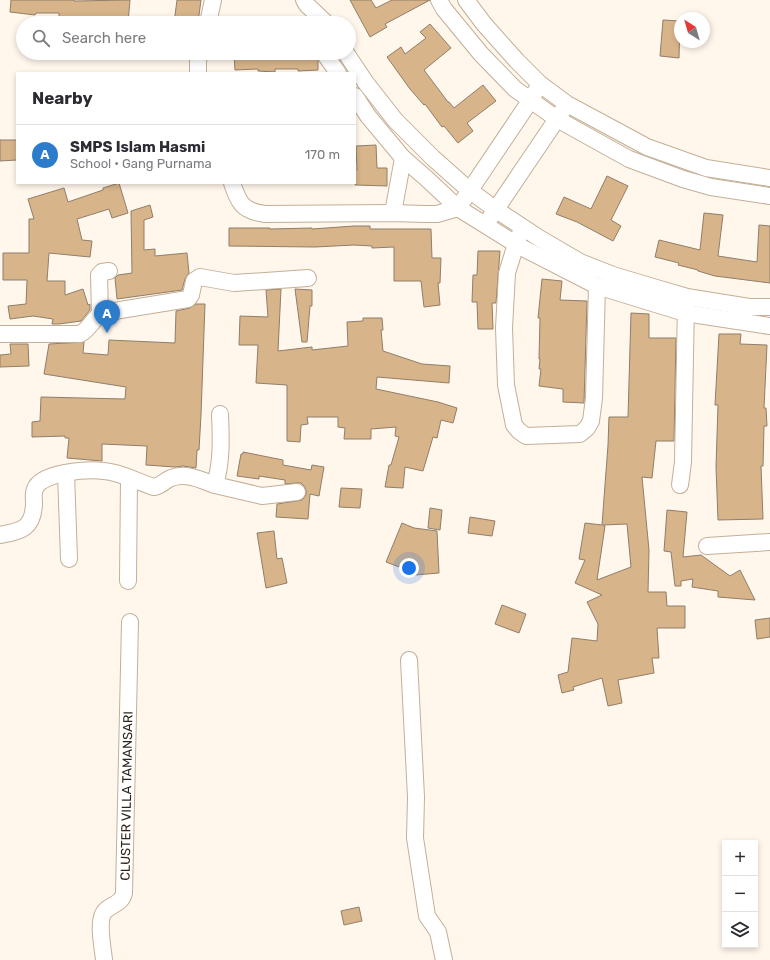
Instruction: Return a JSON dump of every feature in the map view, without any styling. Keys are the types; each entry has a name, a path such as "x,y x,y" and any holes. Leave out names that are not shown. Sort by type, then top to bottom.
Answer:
{"street":[{"path":"210,16 213,0"},
{"path":"440,0 444,9 481,54 515,89 557,119 630,160 676,177 711,187 770,196"},
{"path":"466,0 489,29 540,84 566,104 647,147 706,168 770,178"},
{"path":"306,2 308,16"},
{"path":"306,2 319,16"},
{"path":"198,60 198,72"},
{"path":"329,60 337,72"},
{"path":"351,60 366,83 395,120 433,158 469,190 495,209 580,262 613,275 687,297 749,307 770,307"},
{"path":"232,184 238,201 247,209 265,214 437,214 458,208 540,84"},
{"path":"356,97 372,121 403,158 458,208 516,244 597,286 685,313 770,326"},
{"path":"486,224 566,104"},
{"path":"356,121 395,120"},
{"path":"393,213 403,158"},
{"path":"523,227 507,273 504,328 506,386 514,425 526,436 580,434 587,428 591,421 594,398 597,286"},
{"path":"0,334 24,333 78,335 83,333 90,328 100,314 99,275 102,272 109,271"},
{"path":"100,314 114,310 188,299 191,295 194,281 200,277 234,283 308,278"},
{"path":"680,485 682,462 685,313 687,297"},
{"path":"215,485 222,448 220,414"},
{"path":"0,535 23,529 27,526 34,514 34,490 36,486 50,477 66,473 104,471 154,487 171,478 190,476 215,485 262,496 297,492"},
{"path":"66,473 69,559"},
{"path":"128,581 129,478"},
{"path":"706,546 770,542 770,529"},
{"name":"CLUSTER VILLA TAMANSARI","path":"104,960 101,919 106,910 120,901 124,893 130,622"},
{"path":"409,660 416,798 415,838 427,916 438,932 444,960"}],"building":[{"path":"11,0 130,0 129,16 59,16 59,13 36,13 35,15 10,12"},
{"path":"177,0 201,0 199,16 175,16"},
{"path":"350,0 371,0 376,8 392,0 430,0 385,24 387,27 370,37"},
{"path":"663,20 674,21 674,48 679,48 679,58 660,56"},
{"path":"430,24 451,48 424,70 448,102 454,108 483,85 496,101 467,123 473,131 458,143 444,126 442,127 425,104 424,105 410,89 387,57 401,47 405,54 426,38 420,32"},
{"path":"234,60 318,61 318,70 298,71 298,69 275,69 275,72 258,71 258,69 235,70"},
{"path":"0,140 16,140 16,160 0,161"},
{"path":"376,145 377,168 387,168 387,186 355,185 357,170 356,146"},
{"path":"607,176 628,186 611,220 621,226 613,241 577,222 556,214 564,197 591,209"},
{"path":"119,184 128,213 112,218 109,209 77,219 82,240 92,241 90,257 49,253 47,281 65,281 65,295 83,289 88,305 90,304 90,310 81,321 59,324 52,324 53,319 33,316 10,319 8,306 26,304 27,280 3,280 3,253 29,253 29,219 34,219 28,199 64,188 68,202 103,190 103,188"},
{"path":"150,205 153,217 144,220 144,250 155,249 155,256 187,253 189,273 185,279 182,290 117,299 115,278 118,275 132,273 131,211"},
{"path":"704,213 723,215 718,256 757,262 759,225 770,226 770,283 715,276 678,265 679,263 655,257 659,240 700,250"},
{"path":"370,226 370,229 431,229 432,258 441,258 440,283 438,283 440,305 424,307 421,281 394,281 394,247 372,248 372,246 354,245 315,247 229,246 229,228 312,229"},
{"path":"478,251 500,251 496,303 492,303 493,329 478,329 477,302 472,302 473,275 477,275"},
{"path":"542,279 562,281 560,300 587,301 584,403 563,402 563,389 539,386 541,369 539,369 540,318 538,318"},
{"path":"281,289 278,351 312,347 312,350 348,346 347,322 363,321 363,318 382,318 383,330 381,330 383,351 422,364 450,366 449,383 377,377 376,389 438,402 457,408 453,423 441,420 437,438 433,437 423,471 405,467 403,488 385,487 389,465 391,465 399,437 395,436 396,427 371,429 371,439 344,439 345,428 338,427 338,417 307,417 308,424 301,425 300,442 287,441 287,385 256,383 258,345 239,345 240,316 268,317 266,290"},
{"path":"295,289 312,290 312,306 310,306 307,342 302,342"},
{"path":"196,304 205,304 201,415 199,450 197,450 196,468 183,466 175,467 146,465 147,446 102,444 102,461 67,458 69,438 65,438 65,436 32,437 32,422 40,421 41,397 125,399 126,387 44,374 49,344 84,342 83,353 108,355 109,340 175,343 176,311 190,308"},
{"path":"631,313 649,314 649,338 676,338 674,441 656,441 652,478 642,477 649,550 648,592 666,592 667,606 685,606 685,628 657,628 659,658 652,658 654,673 618,680 622,703 608,706 602,678 573,687 574,690 562,693 558,675 568,672 572,638 597,641 598,624 587,602 602,595 575,583 585,560 579,559 585,523 602,525 609,417 628,417","holes":["627,524 631,567 597,580 605,526 603,525"]},
{"path":"719,334 741,334 740,344 767,345 764,408 766,408 767,426 764,426 763,466 761,466 763,519 718,520 716,467 718,405 715,405"},
{"path":"10,344 28,344 29,366 0,367 0,355 11,354"},
{"path":"243,452 283,460 283,465 311,470 312,465 324,467 319,496 310,494 308,519 276,517 277,504 302,500 306,495 305,487 301,483 285,484 285,480 259,476 259,479 237,476 241,454 243,454"},
{"path":"341,488 362,489 360,508 339,507"},
{"path":"430,508 442,510 440,530 428,528"},
{"path":"667,510 687,512 683,557 701,555 730,576 740,570 755,600 718,597 718,591 692,587 693,579 681,581 681,586 675,586 671,552 664,551"},
{"path":"470,517 495,521 492,536 468,533"},
{"path":"402,523 414,528 437,531 439,573 415,575 401,573 402,568 386,562"},
{"path":"274,531 277,559 282,558 287,583 266,588 257,533"},
{"path":"502,605 526,614 519,633 495,624"},
{"path":"770,618 770,637 757,639 755,620"},
{"path":"359,907 362,921 344,925 341,911"}],"place":[{"name":"SMPS Islam Hasmi","path":"107,333"}]}
